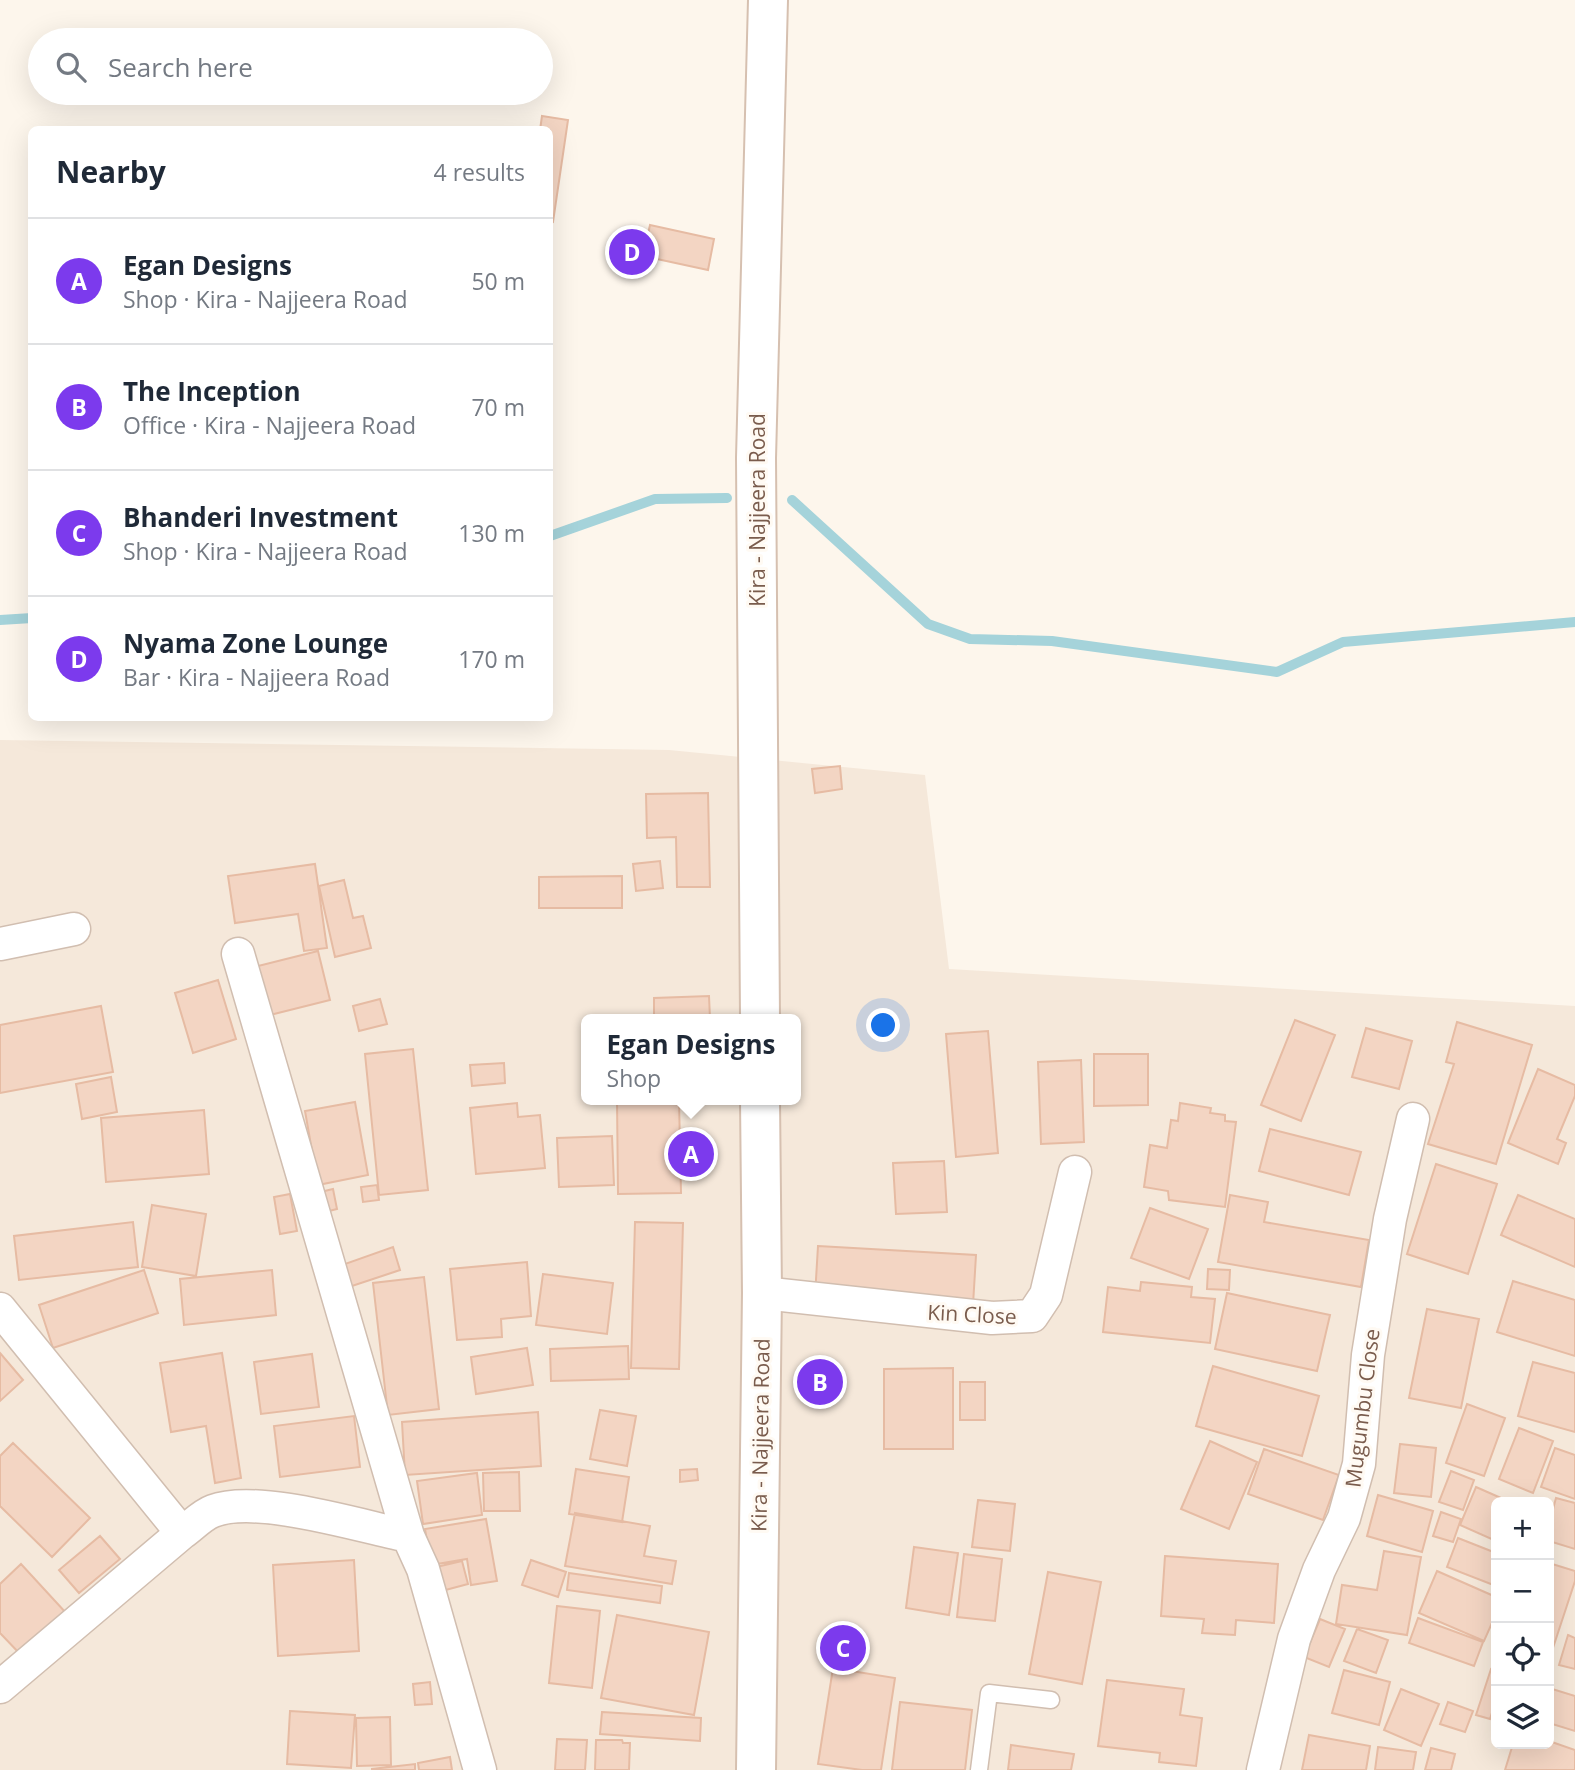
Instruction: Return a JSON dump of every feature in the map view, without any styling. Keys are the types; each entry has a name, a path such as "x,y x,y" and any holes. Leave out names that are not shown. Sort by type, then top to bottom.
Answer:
{"main road":[{"name":"Kira - Najjeera Road","path":"760,1014 756,458 768,0"},
{"name":"Kira - Najjeera Road","path":"756,1770 762,1293 760,1105"}],"street":[{"path":"0,944 74,929"},
{"path":"238,954 408,1536 423,1569 480,1770"},
{"name":"Mugumbu Close","path":"1263,1770 1294,1639 1319,1570 1344,1518 1359,1464 1368,1355 1390,1219 1413,1119"},
{"name":"Kin Close","path":"762,1293 992,1318 1032,1315 1046,1295 1075,1171"},
{"path":"0,1309 183,1533"},
{"path":"0,1687 212,1511 245,1505 309,1514 408,1536"}],"lane":[{"path":"979,1770 989,1693 1051,1700"}],"shaded area":[{"path":"0,740 669,750 925,775 949,969 1575,1006 1575,1770 0,1770"}],"building":[{"path":"542,116 568,120 553,222 553,126 541,126"},
{"path":"650,225 714,239 708,270 643,256"},
{"path":"840,766 842,789 815,793 812,769"},
{"path":"708,793 710,887 677,887 676,837 647,838 646,794"},
{"path":"660,861 663,888 636,891 633,864"},
{"path":"315,864 327,948 304,951 298,914 235,923 228,876"},
{"path":"622,876 622,908 539,908 539,877"},
{"path":"344,880 353,918 363,916 371,948 335,957 319,886"},
{"path":"318,951 330,1000 266,1016 254,967"},
{"path":"218,980 236,1039 193,1053 175,993"},
{"path":"709,996 710,1014 654,1014 654,998"},
{"path":"380,999 387,1024 359,1031 353,1006"},
{"path":"101,1006 113,1072 0,1093 0,1025"},
{"path":"1295,1020 1335,1035 1301,1121 1261,1105"},
{"path":"1457,1022 1532,1045 1496,1164 1428,1144 1454,1064 1446,1062"},
{"path":"1366,1028 1412,1041 1399,1089 1352,1077"},
{"path":"988,1031 998,1153 956,1157 946,1034"},
{"path":"413,1049 428,1190 379,1195 365,1054"},
{"path":"1094,1054 1148,1054 1148,1105 1094,1106"},
{"path":"1081,1060 1084,1142 1041,1144 1038,1062"},
{"path":"504,1063 505,1083 472,1086 470,1065"},
{"path":"1538,1069 1575,1085 1575,1096 1557,1139 1566,1143 1558,1164 1508,1143"},
{"path":"111,1077 117,1112 82,1119 76,1084"},
{"path":"355,1102 368,1175 318,1185 305,1111"},
{"path":"517,1103 518,1117 540,1115 545,1168 476,1174 470,1108"},
{"path":"1180,1103 1211,1108 1210,1113 1225,1115 1225,1121 1236,1122 1225,1207 1169,1200 1168,1191 1144,1187 1150,1145 1167,1148 1171,1120 1178,1121"},
{"path":"617,1105 679,1105 681,1193 618,1194"},
{"path":"204,1110 209,1174 106,1182 101,1118"},
{"path":"1270,1129 1361,1152 1349,1195 1259,1171"},
{"path":"612,1136 614,1185 559,1187 557,1138"},
{"path":"944,1161 947,1212 896,1214 893,1163"},
{"path":"1436,1164 1497,1184 1468,1274 1407,1254"},
{"path":"377,1185 379,1200 363,1202 361,1187"},
{"path":"333,1189 337,1209 317,1214 312,1194"},
{"path":"290,1194 297,1231 280,1234 274,1197"},
{"path":"1230,1195 1268,1202 1264,1222 1369,1240 1361,1287 1218,1262"},
{"path":"1518,1195 1575,1219 1575,1267 1501,1235"},
{"path":"152,1205 206,1214 196,1276 142,1267"},
{"path":"1150,1208 1208,1229 1189,1279 1131,1258"},
{"path":"133,1222 138,1267 19,1280 14,1236"},
{"path":"635,1222 683,1223 679,1369 631,1368"},
{"path":"818,1246 976,1255 973,1305 815,1296"},
{"path":"393,1247 400,1270 349,1287 342,1265"},
{"path":"527,1262 531,1316 501,1319 502,1337 457,1340 450,1269"},
{"path":"1208,1269 1230,1270 1229,1290 1207,1289"},
{"path":"144,1270 158,1313 53,1348 39,1305"},
{"path":"272,1270 276,1315 184,1325 180,1279"},
{"path":"543,1274 613,1283 607,1334 536,1325"},
{"path":"424,1277 439,1409 388,1415 373,1283"},
{"path":"1513,1281 1575,1300 1575,1356 1497,1332"},
{"path":"1141,1282 1192,1287 1191,1297 1215,1299 1210,1343 1103,1332 1108,1287 1140,1291"},
{"path":"1227,1293 1330,1315 1317,1371 1215,1349"},
{"path":"1427,1309 1479,1319 1461,1408 1409,1398"},
{"path":"628,1346 629,1379 551,1381 550,1349"},
{"path":"527,1348 533,1385 476,1394 471,1357"},
{"path":"0,1353 23,1380 0,1401"},
{"path":"222,1353 241,1478 215,1483 206,1426 171,1432 160,1363"},
{"path":"312,1354 319,1407 261,1414 254,1362"},
{"path":"1533,1362 1575,1373 1575,1432 1518,1416"},
{"path":"1213,1366 1319,1396 1302,1456 1196,1426"},
{"path":"953,1368 953,1449 884,1449 884,1369"},
{"path":"960,1382 985,1382 985,1420 960,1420"},
{"path":"1467,1404 1505,1418 1484,1476 1446,1463"},
{"path":"600,1410 636,1416 627,1466 590,1459"},
{"path":"538,1412 541,1466 405,1475 402,1422"},
{"path":"354,1416 360,1467 280,1477 274,1426"},
{"path":"1519,1428 1553,1441 1533,1493 1499,1479"},
{"path":"1210,1441 1257,1462 1229,1529 1181,1509"},
{"path":"13,1443 90,1518 52,1557 0,1506 0,1456"},
{"path":"1400,1444 1436,1448 1431,1497 1394,1493"},
{"path":"1555,1448 1575,1455 1575,1499 1541,1487"},
{"path":"1264,1449 1339,1475 1323,1520 1248,1494"},
{"path":"576,1469 629,1477 622,1522 569,1514"},
{"path":"697,1469 698,1480 680,1482 680,1470"},
{"path":"1451,1471 1474,1480 1463,1510 1439,1502"},
{"path":"519,1472 520,1511 484,1511 483,1473"},
{"path":"477,1473 482,1515 423,1524 417,1481"},
{"path":"1476,1487 1499,1497 1491,1497 1491,1539 1460,1525"},
{"path":"1378,1495 1433,1511 1422,1552 1367,1536"},
{"path":"1556,1498 1575,1503 1575,1549 1554,1543"},
{"path":"978,1500 1015,1504 1010,1551 972,1547"},
{"path":"1441,1512 1461,1519 1453,1542 1433,1536"},
{"path":"575,1513 650,1526 644,1556 676,1561 672,1584 565,1566"},
{"path":"486,1519 497,1581 471,1585 467,1559 431,1565 425,1529"},
{"path":"100,1536 120,1559 79,1593 59,1570"},
{"path":"1458,1538 1491,1551 1491,1584 1447,1567"},
{"path":"914,1547 958,1553 949,1615 906,1608"},
{"path":"1384,1551 1421,1557 1407,1635 1336,1624 1342,1585 1377,1590"},
{"path":"964,1554 1002,1559 995,1621 957,1617"},
{"path":"1165,1556 1278,1564 1274,1623 1236,1620 1235,1635 1202,1633 1204,1619 1161,1616"},
{"path":"354,1560 359,1651 278,1656 273,1565"},
{"path":"531,1560 566,1572 558,1597 522,1585"},
{"path":"462,1561 468,1584 438,1592 432,1568"},
{"path":"21,1564 67,1614 22,1656 0,1633 0,1584"},
{"path":"1554,1565 1575,1571 1575,1581 1554,1645"},
{"path":"1437,1571 1491,1595 1491,1625 1484,1641 1419,1613"},
{"path":"1048,1572 1101,1582 1082,1684 1029,1674"},
{"path":"569,1573 662,1586 660,1603 567,1590"},
{"path":"557,1606 600,1611 592,1688 549,1683"},
{"path":"617,1615 709,1632 694,1715 601,1698"},
{"path":"1418,1618 1483,1642 1474,1666 1409,1643"},
{"path":"1320,1619 1345,1629 1329,1667 1304,1657"},
{"path":"1357,1629 1388,1640 1376,1673 1344,1661"},
{"path":"1568,1635 1575,1638 1575,1669 1559,1665"},
{"path":"833,1668 895,1678 881,1770 818,1764"},
{"path":"1491,1669 1490,1719 1476,1715"},
{"path":"1344,1670 1390,1682 1379,1725 1332,1713"},
{"path":"1107,1680 1184,1689 1180,1715 1202,1718 1196,1766 1159,1762 1160,1753 1098,1746"},
{"path":"430,1682 432,1704 415,1705 413,1684"},
{"path":"1401,1689 1439,1704 1421,1746 1384,1730"},
{"path":"1554,1690 1575,1696 1575,1731 1554,1725"},
{"path":"900,1702 972,1710 965,1770 892,1770"},
{"path":"1448,1702 1473,1711 1465,1732 1440,1724"},
{"path":"290,1711 355,1715 351,1768 287,1764"},
{"path":"602,1712 701,1718 700,1741 600,1734"},
{"path":"390,1717 391,1765 357,1766 356,1718"},
{"path":"1309,1735 1370,1746 1366,1770 1302,1770"},
{"path":"557,1739 587,1740 585,1770 555,1770"},
{"path":"596,1740 622,1740 623,1743 630,1743 629,1770 595,1770"},
{"path":"1554,1743 1575,1750 1575,1770 1505,1770 1511,1749 1554,1749"},
{"path":"1011,1745 1074,1754 1071,1770 1008,1770"},
{"path":"1378,1747 1416,1752 1413,1770 1375,1770"},
{"path":"1431,1748 1455,1754 1451,1770 1425,1770"},
{"path":"450,1757 452,1770 419,1770 418,1763"},
{"path":"415,1764 415,1770 372,1770 372,1769"}],"waterway":[{"path":"553,535 655,499 727,498"},
{"path":"792,500 928,624 970,639 1052,641 1277,672 1343,642 1575,622"},
{"path":"0,620 28,618"}],"place":[{"name":"Nyama Zone Lounge","path":"632,252"},
{"name":"Egan Designs","path":"691,1154"},
{"name":"The Inception","path":"820,1382"},
{"name":"Bhanderi Investment","path":"843,1648"}]}
